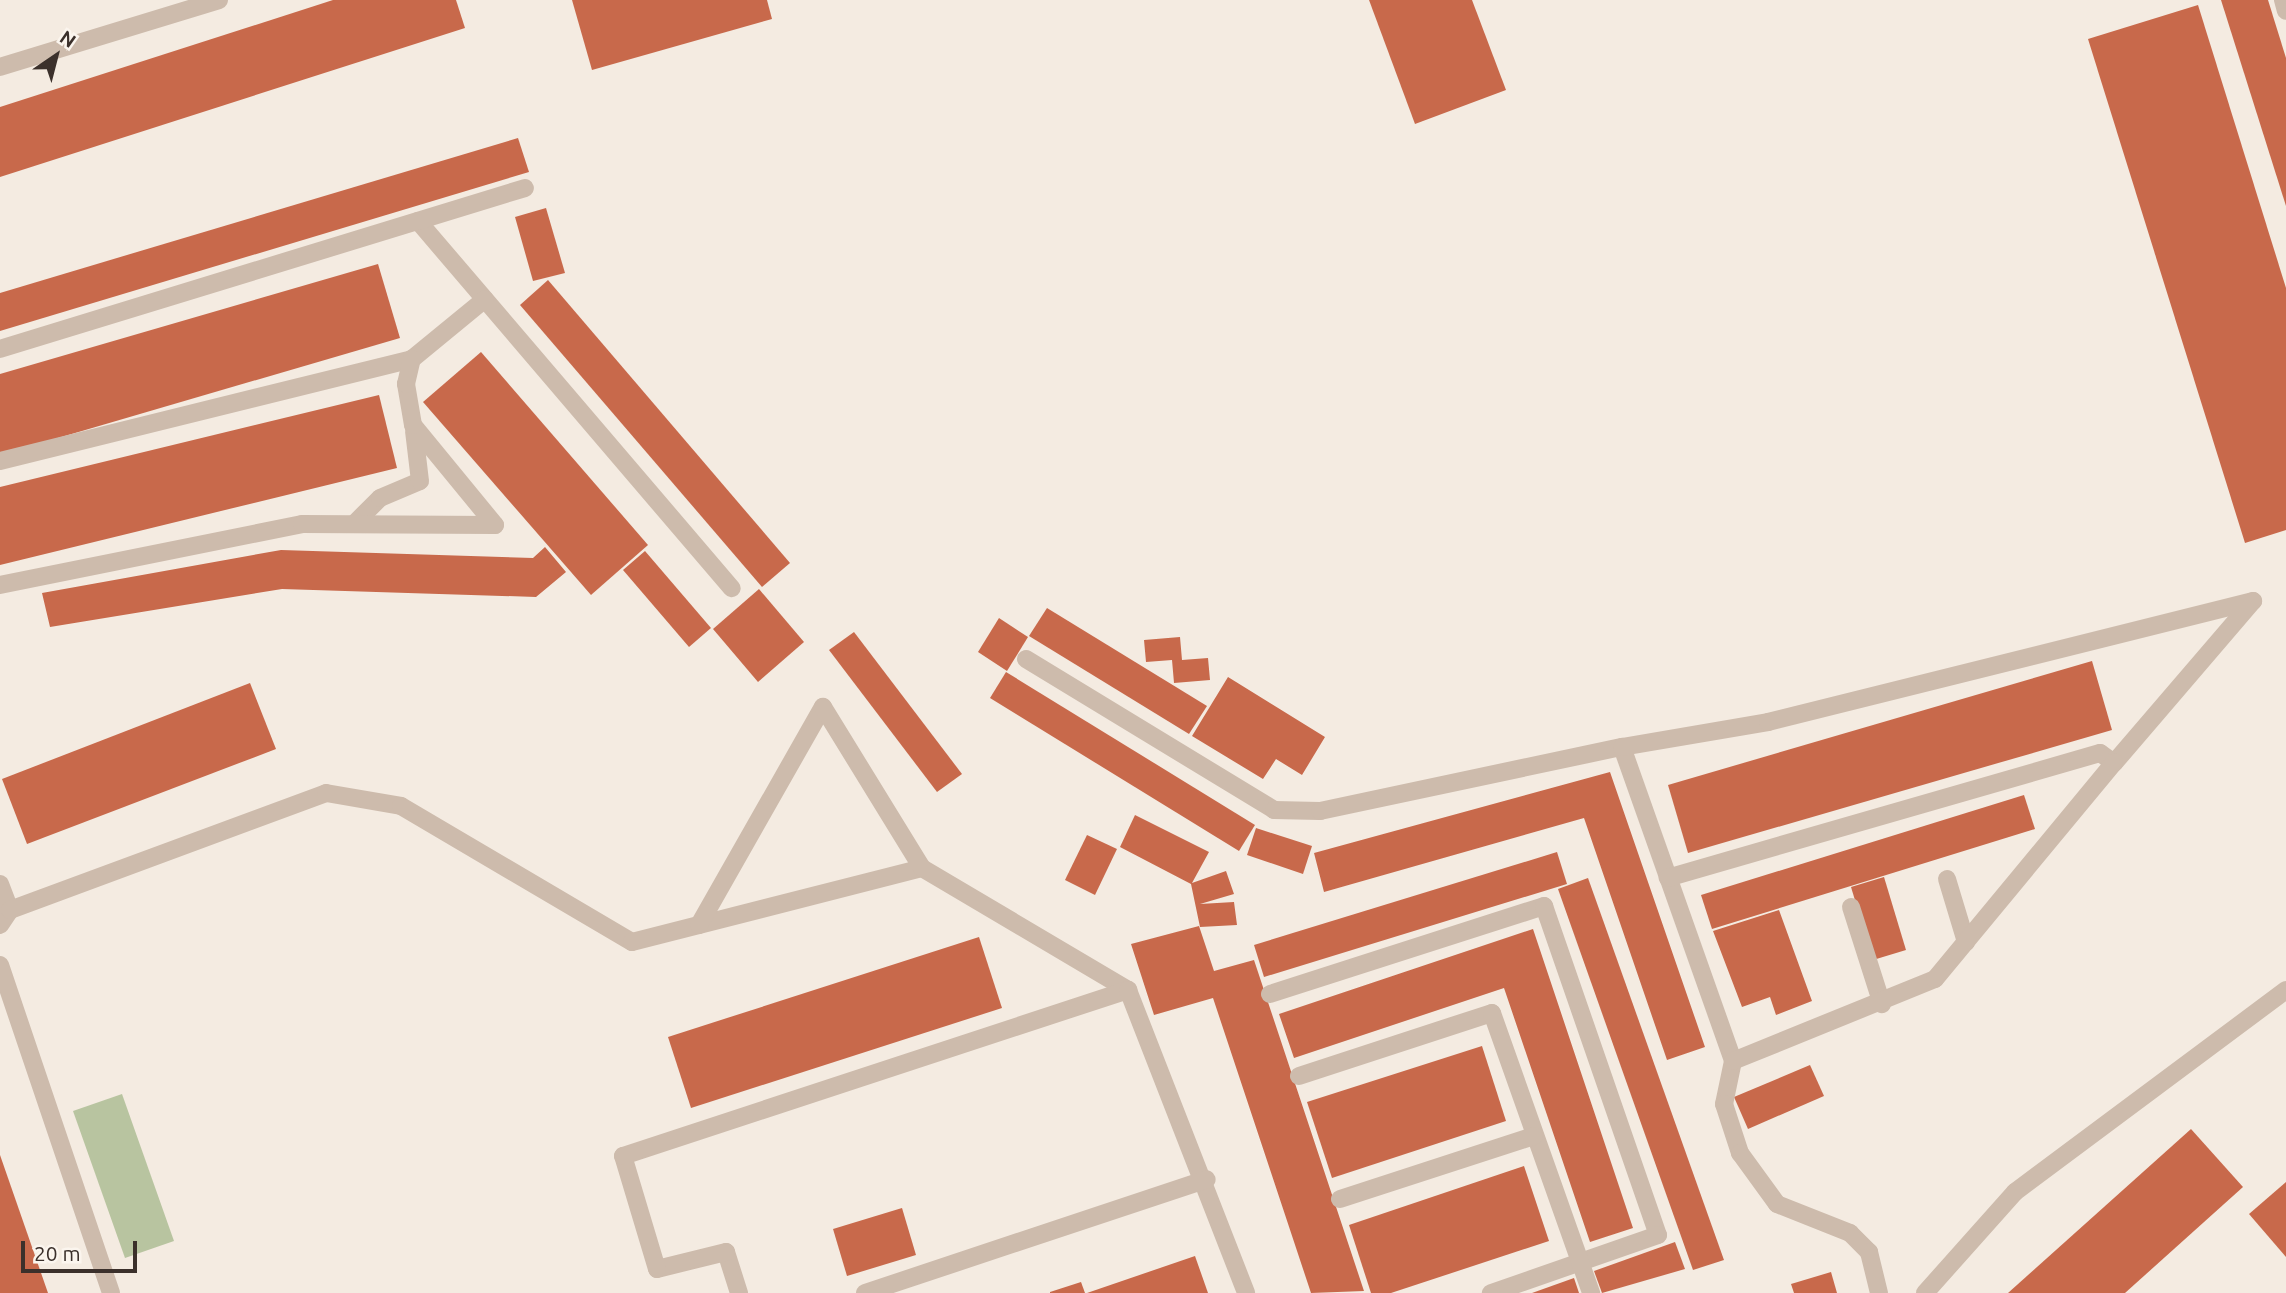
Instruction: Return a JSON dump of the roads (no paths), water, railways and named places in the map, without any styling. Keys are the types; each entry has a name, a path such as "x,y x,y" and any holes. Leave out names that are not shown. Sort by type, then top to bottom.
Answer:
{"lane":[{"path":"0,67 219,0"},
{"path":"2283,0 2286,11"},
{"path":"0,349 525,188"},
{"path":"418,221 732,588"},
{"path":"0,461 412,359 485,299"},
{"path":"355,523 380,498 420,481 405,384 412,359"},
{"path":"0,585 302,524 495,525 413,425"},
{"path":"1026,659 1274,810 1320,811 1622,747 1768,722 2253,601 2113,763 1935,979 1882,1004 1733,1060"},
{"path":"699,925 823,707 922,869 1128,990 1207,1180 1246,1293"},
{"path":"1622,747 1733,1060 1724,1104 1758,1185 1777,1204 1850,1233 1869,1252 1879,1293"},
{"path":"1668,878 2099,753 2113,763"},
{"path":"0,884 5,917 326,793 401,806 632,942 922,869"},
{"path":"1947,879 1966,942"},
{"path":"1270,994 1544,905 1658,1235 1491,1293"},
{"path":"1852,907 1882,1004"},
{"path":"0,965 111,1293"},
{"path":"739,1293 726,1252 657,1269 623,1156 1128,990"},
{"path":"1925,1293 2015,1192 2286,990"},
{"path":"1299,1076 1492,1013 1591,1293"},
{"path":"1340,1199 1534,1136"},
{"path":"865,1293 1207,1180"}]}
